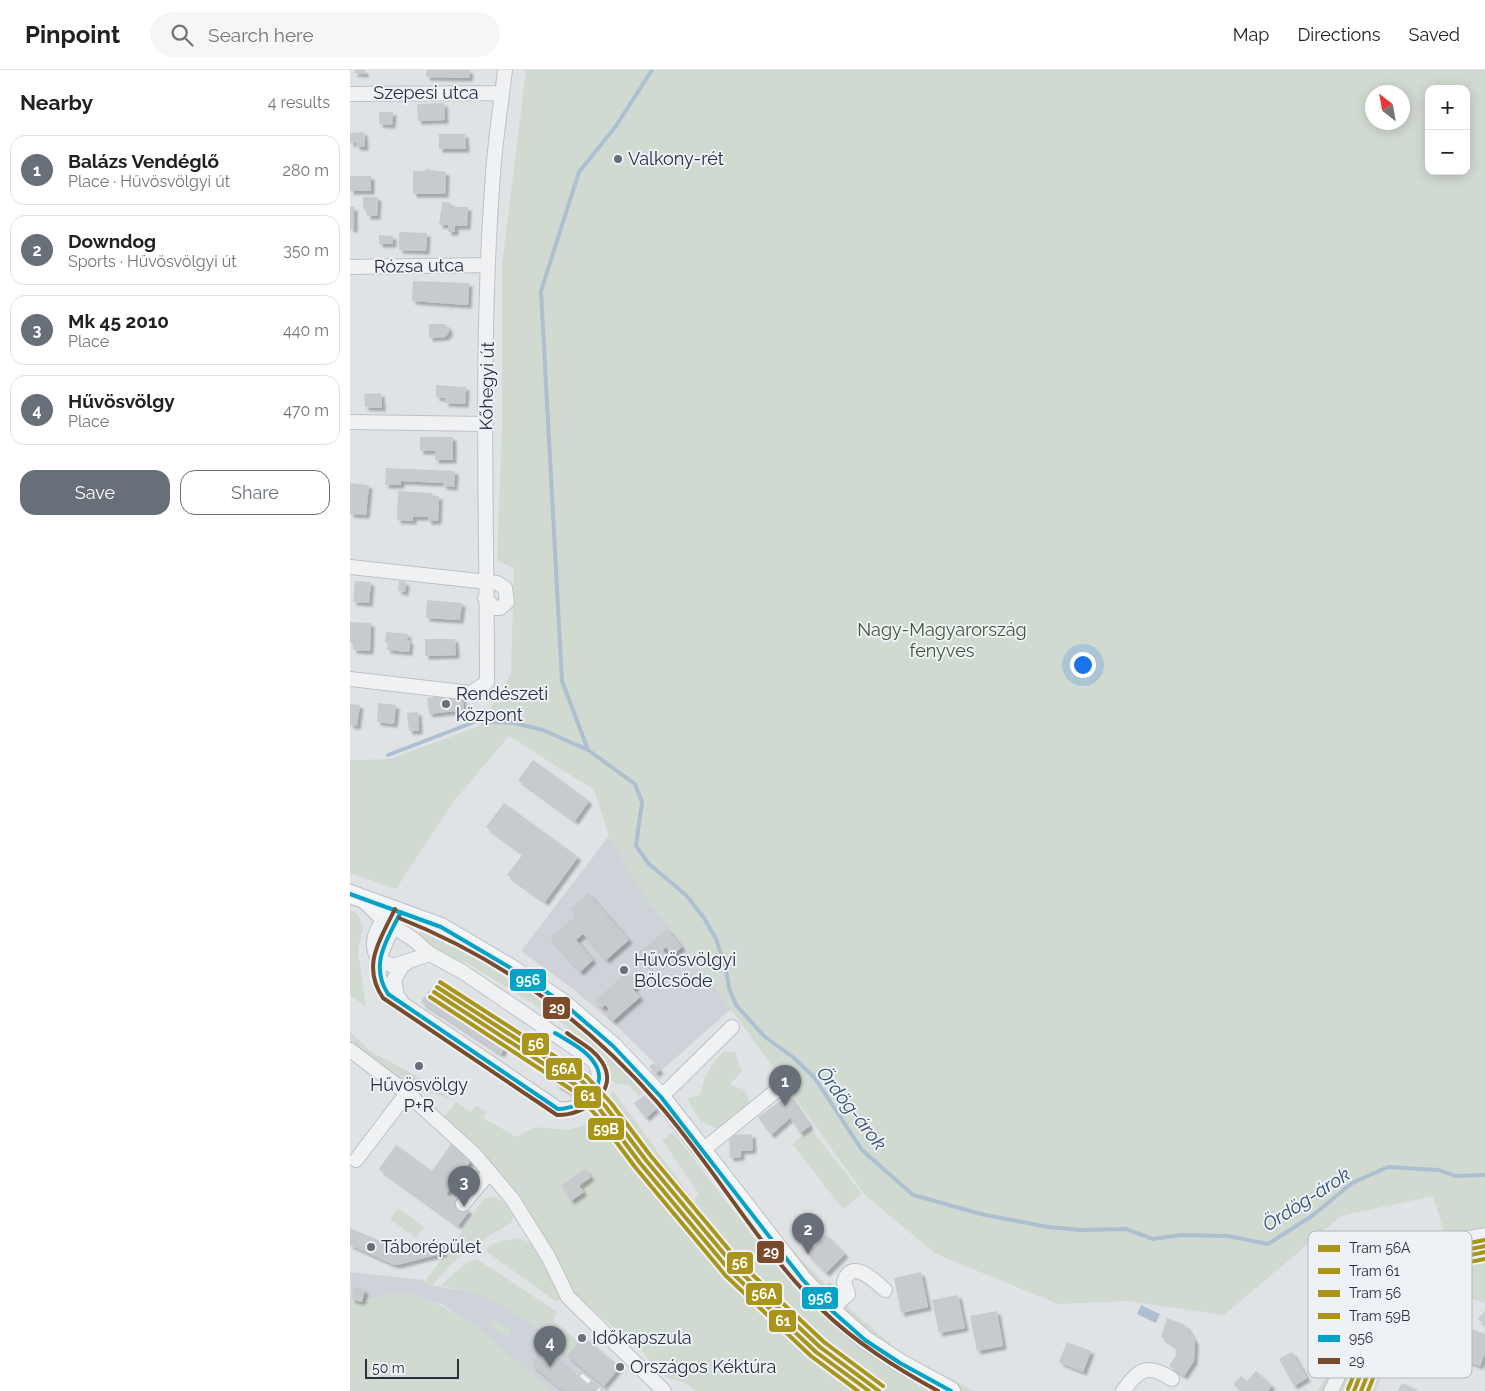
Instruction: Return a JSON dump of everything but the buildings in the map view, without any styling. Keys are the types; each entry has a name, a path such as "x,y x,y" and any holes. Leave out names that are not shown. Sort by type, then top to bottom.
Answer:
{"main road":[{"path":"356,897 392,920 441,927 546,990 613,1046 662,1097 803,1280 831,1310 879,1349 951,1391"}],"street":[{"name":"Kőhegyi út","path":"350,679 471,693 487,682 485,581 488,265 493,174 505,70"},
{"name":"Szepesi utca","path":"350,94 502,93"},
{"name":"Rózsa utca","path":"350,267 488,265"},
{"path":"350,422 486,424"},
{"path":"350,567 485,581 498,583 505,588 507,602 500,608 494,608 485,598"},
{"path":"356,897 371,916 376,934 374,946 379,960 393,966 430,954"},
{"path":"376,934 392,920"},
{"path":"392,920 430,954 463,972 594,1061 599,1069 599,1080 594,1093 579,1107 568,1110 558,1109 388,994 380,985 377,970 392,920"},
{"path":"403,1003 397,995 394,980 402,966 409,962"},
{"path":"662,1097 732,1027"},
{"path":"350,1050 407,1093 475,1155 513,1200 549,1258 568,1297 664,1391"},
{"path":"703,1150 776,1091"},
{"path":"356,1160 407,1093"},
{"path":"463,1204 489,1173"},
{"path":"1472,1239 1485,1236"},
{"path":"831,1310 848,1294 844,1282 848,1274 853,1272 865,1273 885,1290"},
{"path":"1123,1391 1138,1372 1146,1370 1158,1370 1172,1379"},
{"path":"1331,1391 1337,1378"}],"shaded area":[{"name":"Hűvösvölgyi Bölcsőde","path":"609,836 644,894 731,1009 662,1070 619,1028 573,989 521,951"},
{"path":"350,1272 424,1280 424,1284 478,1293 504,1305 527,1320 610,1391 551,1391 477,1328 444,1305 405,1293 362,1302 351,1299"}],"green space":[{"name":"Nagy-Magyarország fenyves","path":"526,70 1485,70 1485,1303 1472,1298 1472,1231 1443,1231 1433,1196 1341,1216 1323,1231 1308,1231 1308,1244 1224,1315 1127,1301 1058,1304 936,1254 865,1195 731,1009 644,894 609,836 594,790 509,736 454,801 396,889 350,873 350,760 390,759 479,726 511,674 514,568 497,561 502,425 502,265"},
{"path":"350,910 357,914 363,926 358,952 366,1007 350,995"},
{"path":"421,929 450,943 564,1013 645,1090 639,1096 629,1085 617,1084 608,1078 609,1075 581,1039 553,1016 465,962 453,960 417,936"},
{"path":"350,1032 373,1053 408,1071 455,1102 433,1093 414,1090 350,1042"},
{"path":"724,1051 735,1052 742,1071 730,1085 743,1089 749,1096 748,1107 718,1129 701,1122 687,1099 700,1095 708,1071"},
{"path":"613,1091 694,1201 699,1194 662,1140 673,1132 735,1213 779,1263 794,1252 851,1310 900,1352 974,1391 696,1391 683,1382 669,1378 656,1371 644,1353 573,1293 558,1266 441,1121 456,1102 471,1112 476,1105 487,1112 483,1118 517,1137 534,1127 568,1130 591,1123 605,1115 597,1103"},
{"path":"811,1129 862,1194 843,1209 792,1144"},
{"path":"473,1158 479,1170 472,1182 461,1175"},
{"path":"494,1196 505,1204 513,1215 512,1222 459,1258 433,1285 423,1284 472,1218 482,1200"},
{"path":"398,1208 424,1227 416,1238 390,1219"},
{"path":"516,1238 527,1241 533,1246 561,1299 555,1301 486,1251 490,1245"},
{"path":"477,1259 557,1312 553,1321 579,1342 567,1356 524,1319 494,1301 440,1286 466,1263"},
{"path":"350,1291 353,1292 351,1299 365,1300 400,1293 428,1300 448,1309 502,1347 551,1391 350,1391"},
{"path":"494,1318 512,1331 508,1338 490,1325"},
{"path":"1325,1378 1381,1378 1376,1391 1318,1391"}],"water":[{"path":"1141,1305 1160,1314 1156,1323 1137,1314"}],"waterway":[{"path":"588,750 562,681 541,291 579,172 616,126 652,70"},
{"name":"Ördög-árok","path":"388,755 477,721 514,723 543,730 588,750 635,784 642,802 636,846 649,864 686,895 704,918 716,939 726,970 729,988 736,1005 764,1036 794,1058 814,1077 862,1150 913,1195 985,1215 1048,1227 1081,1230 1126,1229 1153,1239 1181,1235 1228,1236 1268,1244 1312,1216 1352,1183 1388,1167 1439,1170 1455,1176 1485,1175"}],"tram line":[{"name":"56","path":"440,982 587,1077 611,1103 650,1155 740,1263 824,1342 883,1386"},
{"path":"441,982 561,1059"},
{"name":"56A","path":"437,987 583,1082 606,1107 645,1159 735,1267 820,1347 879,1391"},
{"name":"61","path":"434,992 579,1087 601,1111 640,1163 731,1272 816,1352 869,1391"},
{"name":"59B","path":"430,997 575,1092 596,1115 635,1167 726,1276 811,1356 858,1391"},
{"name":"56","path":"1472,1242 1484,1240"},
{"name":"56A","path":"1472,1249 1485,1246"},
{"name":"61","path":"1472,1255 1485,1252"},
{"name":"59B","path":"1472,1262 1485,1259"},
{"name":"56","path":"1348,1389 1352,1378"},
{"name":"56A","path":"1354,1391 1359,1378"},
{"name":"61","path":"1361,1391 1366,1378"},
{"name":"59B","path":"1368,1391 1373,1378"}],"railway":[{"path":"581,1375 600,1391"}],"transit line":[{"name":"956","path":"350,894 441,927 509,967 563,1003 613,1046 661,1097 803,1280 831,1310 865,1340 900,1363 951,1391"},
{"name":"29","path":"395,909 379,942 373,964 373,975 383,998 557,1115 567,1114 588,1107 603,1092 607,1083 607,1073 599,1057 591,1049 567,1033"},
{"name":"956","path":"401,912 386,942 380,962 380,973 388,994 558,1109 567,1108 585,1100 597,1087 599,1079 598,1070 593,1061 585,1053 555,1033"},
{"name":"29","path":"399,918 472,952 506,972 539,994 601,1044 657,1102 678,1127 777,1260 821,1309 848,1333 877,1354 938,1391"}],"place":[{"name":"Valkony-rét","path":"618,159"},
{"name":"Rendészeti központ","path":"446,704"},
{"name":"Hűvösvölgyi Bölcsőde","path":"624,970"},
{"name":"Hűvösvölgy P+R","path":"419,1066"},
{"name":"Balázs Vendéglő","path":"785,1106"},
{"name":"Mk 45 2010","path":"464,1207"},
{"name":"Táborépület","path":"371,1247"},
{"name":"Downdog","path":"808,1254"},
{"name":"Időkapszula","path":"582,1338"},
{"name":"Hűvösvölgy","path":"550,1367"},
{"name":"Országos Kéktúra","path":"620,1367"}]}
